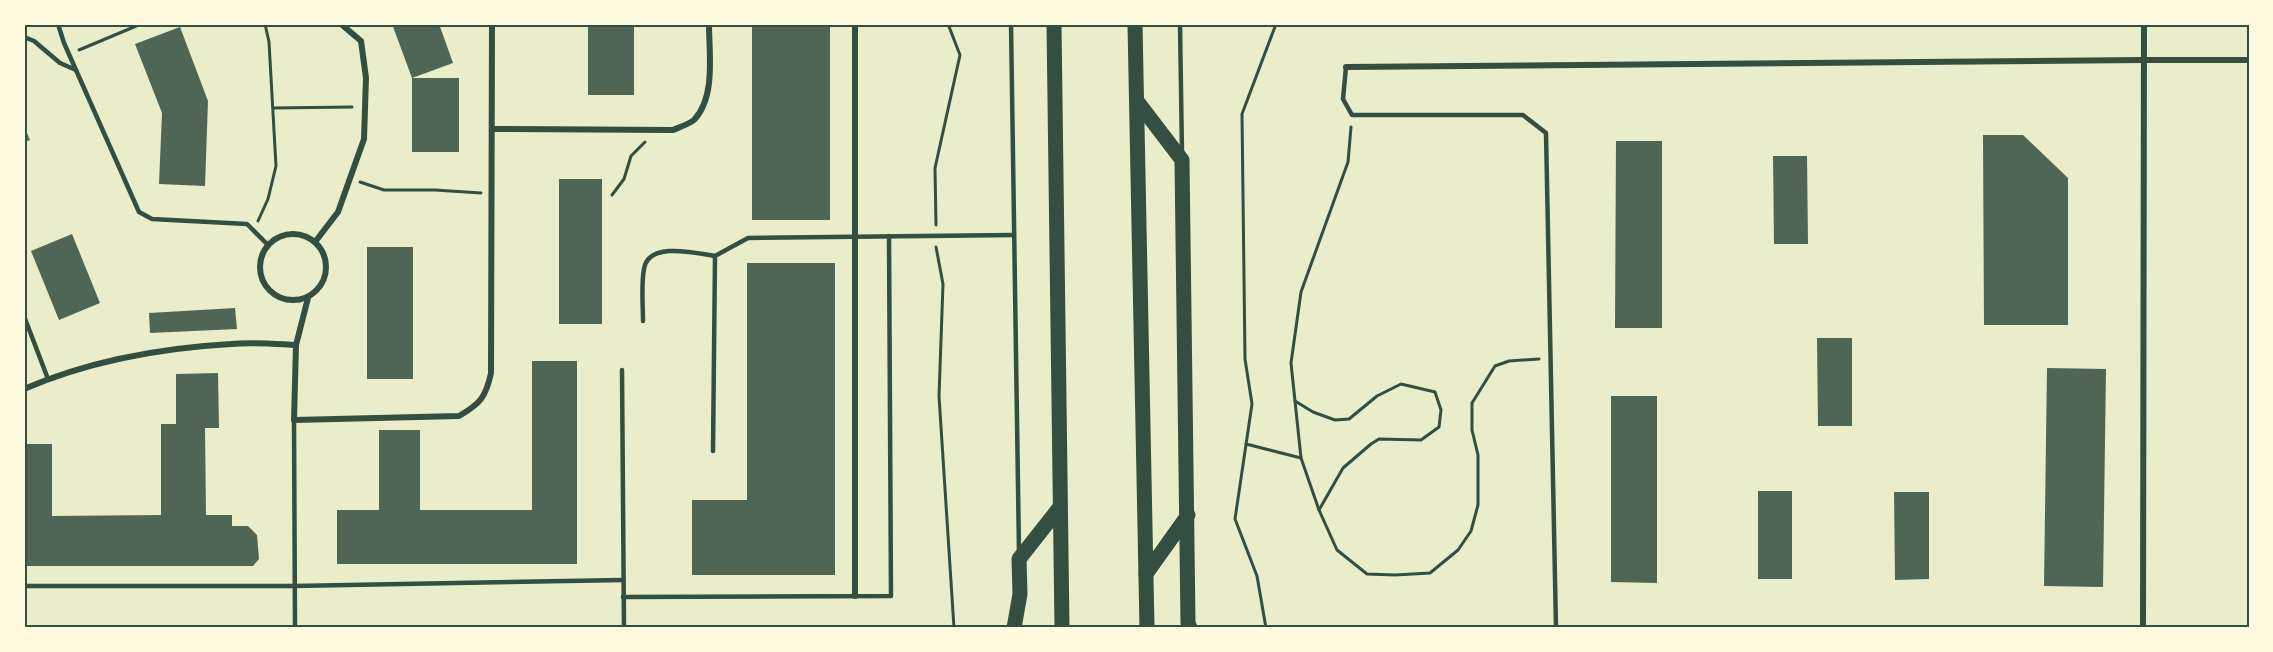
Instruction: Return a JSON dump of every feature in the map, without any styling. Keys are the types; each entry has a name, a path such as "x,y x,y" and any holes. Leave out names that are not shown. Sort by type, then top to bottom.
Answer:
{"main road":[{"path":"1054,24 1062,628"},
{"path":"1135,24 1147,628"},
{"path":"1137,101 1182,160 1188,623 1190,628"},
{"path":"1014,628 1020,594 1019,559 1060,507"},
{"path":"1146,574 1188,515"}],"street":[{"path":"315,242 338,212 364,139 366,78 361,41 341,24"},
{"path":"308,298 295,301 282,299 271,293 263,282 260,270 261,256 268,245 278,237 291,234 304,236 315,242 323,253 327,266 321,284 308,298 296,345 294,420 459,416 476,406 487,390 491,372 492,24"},
{"path":"492,129 673,130 694,121 706,102 709,24"},
{"path":"855,24 855,596"},
{"path":"2143,628 2144,24"},
{"path":"1346,67 2249,60"},
{"path":"24,389 60,374 143,353 233,343 296,345"}],"lane":[{"path":"58,24 139,212 152,219 247,224 268,245"},
{"path":"1011,24 1019,559"},
{"path":"1180,24 1182,160"},
{"path":"24,38 33,41 60,63 76,70"},
{"path":"1346,67 1343,99 1352,115 1522,115 1546,133 1556,628"},
{"path":"643,321 644,267 649,257 659,251 685,251 715,256 748,238 1014,235"},
{"path":"623,597 891,596 889,236"},
{"path":"714,451 715,256"},
{"path":"24,316 48,379"},
{"path":"622,370 624,628"},
{"path":"294,420 295,628"},
{"path":"24,586 294,586 623,580"}],"path":[{"path":"69,54 141,24"},
{"path":"254,231 268,200 276,166 269,42 265,24"},
{"path":"948,24 960,55 935,168 936,251 943,284 939,396 954,628"},
{"path":"1266,628 1257,576 1235,519 1252,404 1245,359 1242,114 1276,24"},
{"path":"273,108 365,107"},
{"path":"1352,115 1348,162 1301,292 1291,363 1301,458 1319,510 1338,550 1367,574 1430,573 1458,550 1471,531 1478,505 1478,455 1472,430 1472,403 1495,366 1509,361 1550,358"},
{"path":"612,195 624,179 631,156 657,130"},
{"path":"350,179 384,190 435,190 491,194"},
{"path":"1295,400 1313,412 1335,420 1349,419 1377,396 1401,384 1435,392 1441,410 1439,427 1420,440 1379,439 1371,444 1343,468 1319,510"},
{"path":"1246,444 1301,458"}],"building":[{"path":"392,24 439,24 453,63 412,78"},
{"path":"588,24 634,24 634,95 588,95"},
{"path":"752,24 830,24 830,220 752,220"},
{"path":"180,27 208,101 205,186 159,184 162,113 135,44"},
{"path":"412,78 459,78 459,152 412,152"},
{"path":"24,126 30,140 24,142"},
{"path":"1983,135 2023,135 2068,178 2068,325 1984,325"},
{"path":"1616,141 1662,141 1662,328 1615,328"},
{"path":"1773,156 1807,156 1808,244 1774,244"},
{"path":"559,179 602,179 602,324 559,324"},
{"path":"72,234 100,303 59,320 31,251"},
{"path":"367,247 413,247 413,379 367,379"},
{"path":"747,263 835,263 835,575 692,575 692,500 747,500"},
{"path":"235,308 237,329 150,333 149,313"},
{"path":"1817,338 1852,338 1852,426 1818,426"},
{"path":"532,361 577,361 577,564 337,564 337,510 379,510 379,430 420,430 420,510 532,510"},
{"path":"2047,368 2106,369 2103,587 2044,586"},
{"path":"218,373 219,428 205,428 206,515 232,515 232,526 248,526 257,535 259,559 253,566 24,566 24,444 52,444 52,516 161,515 161,424 176,424 176,374"},
{"path":"1611,396 1657,396 1657,583 1611,582"},
{"path":"1758,491 1792,491 1792,579 1758,579"},
{"path":"1894,492 1929,492 1929,579 1895,580"}]}
